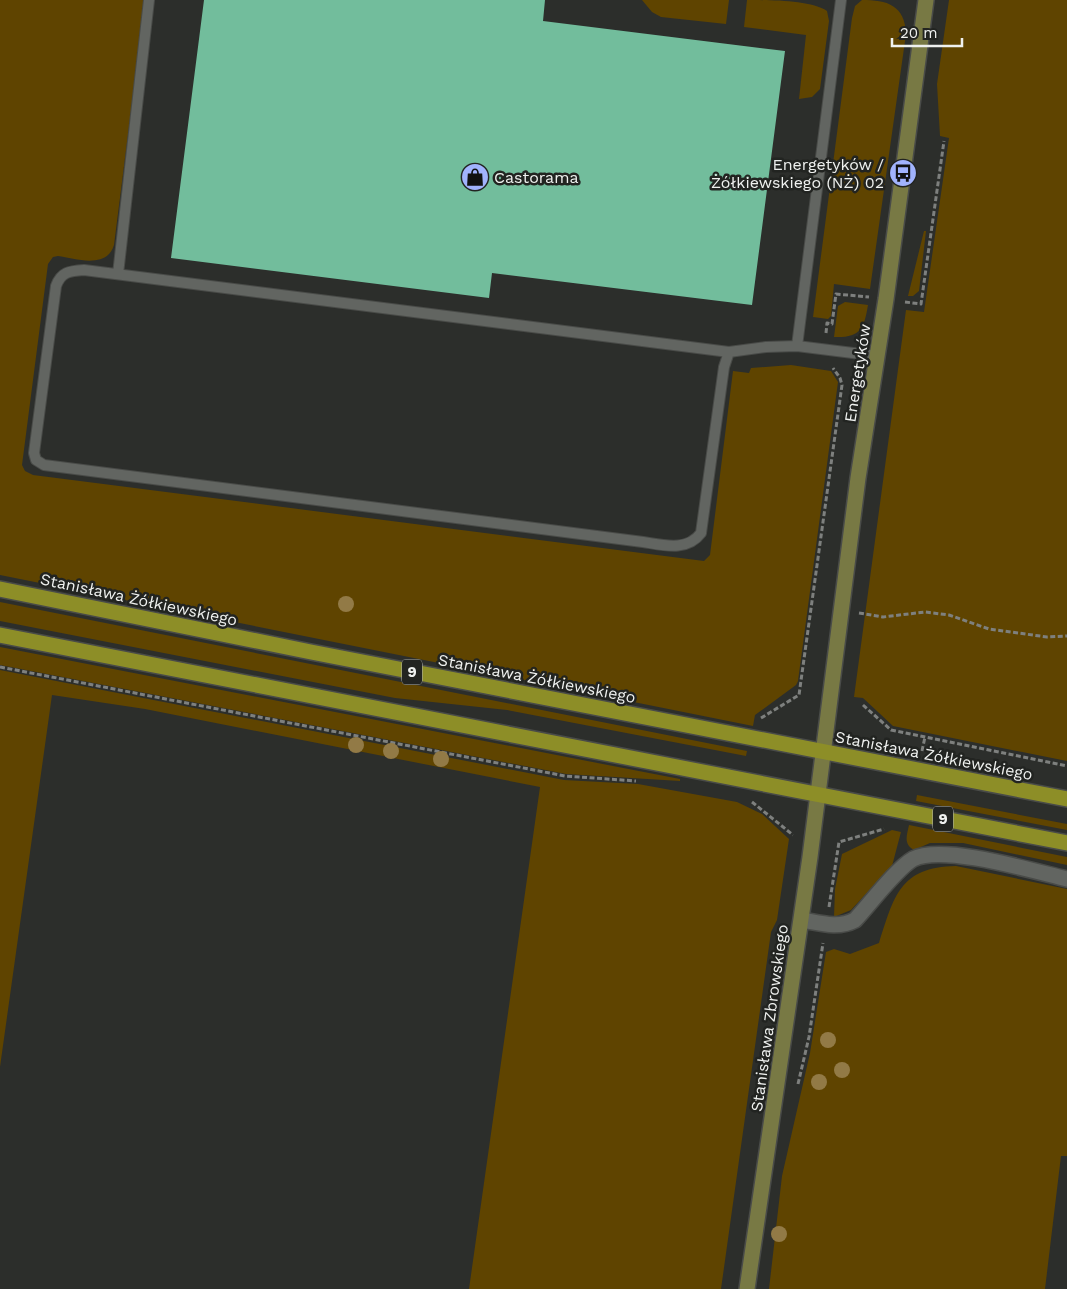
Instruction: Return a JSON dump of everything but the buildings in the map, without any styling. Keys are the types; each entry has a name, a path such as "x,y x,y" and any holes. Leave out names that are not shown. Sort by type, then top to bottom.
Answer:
{"main road":[{"name":"Energetyków","path":"824,752 841,610 926,0"},
{"name":"Stanisława Żółkiewskiego","path":"0,589 1067,799"},
{"name":"9","path":"0,634 1067,844"},
{"name":"Stanisława Zbrowskiego","path":"747,1289 802,920 824,752"}],"street":[{"path":"802,920 837,926 846,925 855,920 904,866 914,859 931,855 964,857 1067,879"}],"lane":[{"path":"118,274 149,0"},
{"path":"797,346 841,0"},
{"path":"729,352 724,367 701,533 696,539 684,546 44,465 36,460 34,447 59,278 64,273 84,270 729,352 766,347 797,346 877,356"}],"path":[{"path":"761,718 799,695 842,385 836,372 827,366"},
{"path":"841,610 882,617 925,612 949,615 989,629 1047,637 1067,636"},
{"path":"0,667 565,776 638,781"},
{"path":"863,705 891,730 1067,766"},
{"path":"746,797 794,834"},
{"path":"839,842 884,829"}],"shaded area":[{"path":"0,0 145,0 114,245 105,257 98,260 90,261 58,256 53,257 48,264 22,465 25,471 33,475 704,561 710,555 733,371 749,373 751,368 791,365 831,371 838,382 796,685 755,715 753,726 0,575"},
{"path":"642,0 729,0 726,24 661,17 652,12"},
{"path":"747,0 800,3 820,7 827,11 829,21 820,89 812,97 799,99 806,35 744,27"},
{"path":"862,0 879,1 893,6 902,16 906,34 870,289 834,284 831,316 828,319 813,317 852,18 855,6"},
{"path":"949,0 1067,0 1067,761 893,726 863,698 854,697 906,310 924,312 949,138 940,136 937,84"},
{"path":"924,231 926,231 919,291 913,296 908,296"},
{"path":"845,302 868,305 865,320 855,334 834,337 838,306"},
{"path":"0,602 747,751 746,756 507,710 395,698 0,621"},
{"path":"0,647 680,779 680,781 566,774 0,665"},
{"path":"0,670 564,780 638,784 737,802 762,814 789,839 777,920 771,932 721,1289 469,1289 540,787 145,709 52,695 0,1067"},
{"path":"917,795 1067,824 1067,830 916,801"},
{"path":"909,825 1067,857 1067,865 963,843 930,843 914,850 907,842"},
{"path":"892,830 901,832 892,866 851,910 834,917 835,889 842,854"},
{"path":"956,866 1067,889 1067,1156 1061,1156 1045,1289 769,1289 782,1176 810,1053 826,952 834,949 850,954 879,943 895,899 911,879 922,872"}],"place":[{"name":"Energetyków / Żółkiewskiego (NŻ) 02","path":"903,173"},
{"name":"Castorama","path":"475,177"}]}
